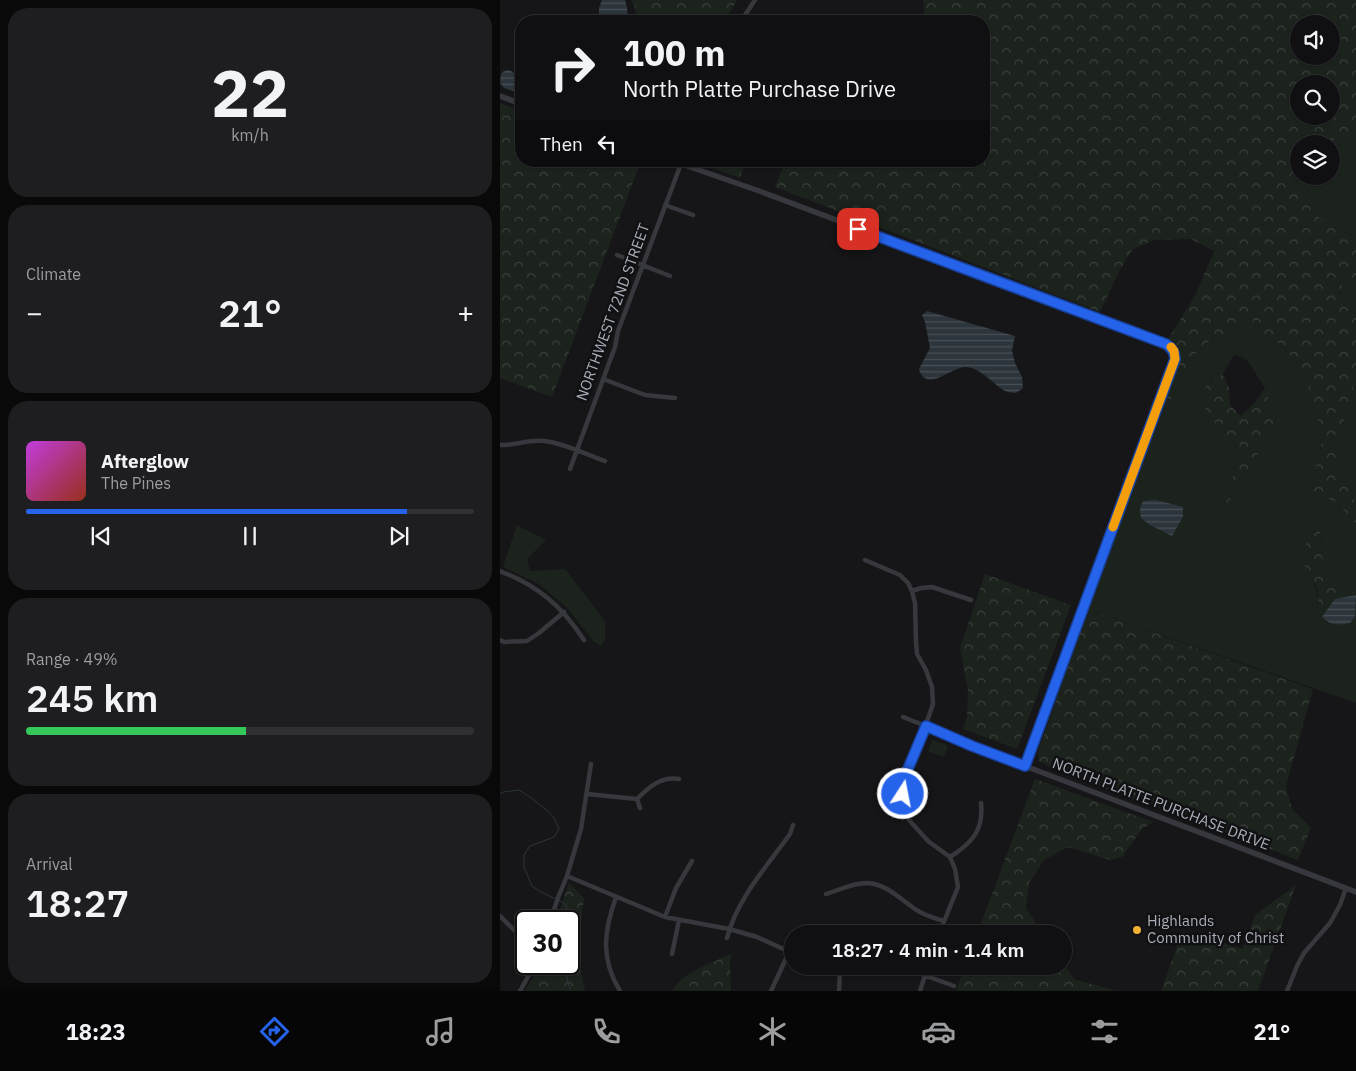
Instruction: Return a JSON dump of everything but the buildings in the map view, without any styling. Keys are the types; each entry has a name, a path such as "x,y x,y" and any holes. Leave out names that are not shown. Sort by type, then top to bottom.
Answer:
{"street":[{"path":"745,15 755,0"},
{"path":"500,96 515,102"},
{"name":"NORTHWEST 72ND STREET","path":"570,469 615,347 618,331 680,167"},
{"path":"690,167 1109,321 1166,344 1174,351 1175,359 1025,766"},
{"path":"666,205 693,215"},
{"path":"617,255 670,276"},
{"path":"603,379 645,395 675,398"},
{"path":"500,445 523,441 543,441 558,444 605,461"},
{"path":"865,560 900,575 912,591 915,602 917,654 926,670 932,687 933,704 905,776 903,794 909,820 928,841 950,857 955,869 958,887 943,925"},
{"path":"500,571 528,583 548,597 564,612 584,640"},
{"path":"912,591 932,587 971,600"},
{"path":"500,640 504,642 527,641 540,633 564,612"},
{"name":"NORTH PLATTE PURCHASE DRIVE","path":"903,717 972,746 1356,892"},
{"path":"554,910 567,876 581,829 591,764"},
{"path":"587,794 637,799 656,782 668,778 679,779"},
{"path":"637,799 640,808"},
{"path":"950,857 960,851 977,833 980,821 980,802"},
{"path":"727,938 729,929 747,894 790,834 794,825"},
{"path":"666,916 676,888 692,861"},
{"path":"567,876 666,916 729,929 756,937 784,950"},
{"path":"826,894 853,885 872,884 887,889 916,910 944,921"},
{"path":"1288,991 1300,959 1330,923 1340,905 1346,888"},
{"path":"616,897 607,926 606,946 608,965 620,991"},
{"path":"501,919 515,931"},
{"path":"672,954 679,920"},
{"path":"771,991 784,966"},
{"path":"520,991 529,975"},
{"path":"839,991 840,975"},
{"path":"920,991 925,975 954,986"}],"green space":[{"path":"631,0 737,0 728,15 636,15 634,4"},
{"path":"923,0 1356,0 1356,138 1340,139 1340,135 1290,135 1290,185 1298,185 1320,219 1356,238 1356,278 1344,279 1338,299 1356,317 1356,384 1340,434 1337,470 1356,502 1356,524 1336,502 1308,490 1324,434 1313,408 1305,372 1280,344 1260,335 1251,318 1243,315 1229,333 1210,341 1197,351 1188,364 1164,414 1163,410 1180,358 1173,341 1168,339 1196,294 1214,251 1191,239 1153,240 1132,250 1100,312 775,187 783,167 990,167 990,15 924,15"},
{"path":"500,103 515,109 515,167 639,167 552,397 500,378"},
{"path":"1356,138 1356,238 1320,219 1298,187 1298,185 1340,185 1340,139"},
{"path":"710,167 743,167 740,178"},
{"path":"1356,278 1356,317 1338,299 1344,279"},
{"path":"1243,315 1251,318 1260,335 1280,344 1305,372 1313,408 1324,434 1308,490 1336,502 1356,524 1356,595 1356,703 1088,609 1163,410 1164,414 1188,364 1197,351 1210,341 1229,333","holes":["1237,355 1247,360 1265,388 1270,403 1278,415 1259,452 1227,504 1221,510 1236,468 1239,449 1209,416 1208,382 1223,374 1233,356","1320,531 1325,573 1332,580 1345,586 1356,595 1327,623 1316,610 1316,589 1306,571"]},
{"path":"1223,374 1229,388 1230,405 1240,416 1254,404 1265,388 1270,403 1278,415 1259,452 1227,504 1220,511 1236,468 1239,449 1209,416 1201,398 1208,382"},
{"path":"1356,384 1356,502 1337,470 1340,434"},
{"path":"517,525 546,540 527,559 530,571 565,569 605,621 605,640 601,646 594,642 566,607 539,584 503,567"},
{"path":"1312,526 1320,531 1325,573 1332,580 1345,586 1356,595 1336,599 1322,617 1316,610 1318,599 1317,587 1306,571 1303,552"},
{"path":"985,574 1071,605 1017,749 963,729 967,717 968,691 960,648"},
{"path":"1088,609 1313,689 1286,786 1292,809 1311,828 1298,860 1206,824 1064,774 1039,761 1038,752"},
{"path":"932,740 947,745 944,757 928,751"},
{"path":"1035,779 1153,822 1142,829 1122,857 1110,860 1068,847 1044,860 1029,883 1026,908 1037,925 980,925"},
{"path":"569,883 584,898 580,929 580,910 560,910"},
{"path":"1296,885 1258,991 1161,991 1182,932 1243,949 1255,915"},
{"path":"732,954 730,962 731,991 672,991 677,984 691,973"},
{"path":"580,967 585,991 525,991 534,975 580,975"},
{"path":"962,975 1071,975 1074,979 1116,991 956,991"}],"shaded area":[{"path":"602,0 625,0 628,15 599,15"},
{"path":"509,70 513,72 515,77 514,91 504,88 500,83 501,74"},
{"path":"927,311 1015,336 1012,350 1015,363 1022,377 1023,388 1016,393 1005,391 976,370 965,367 933,379 927,379 922,376 919,369 930,348 922,315"},
{"path":"1156,500 1183,507 1183,517 1172,536 1150,525 1141,518 1140,509 1143,501"},
{"path":"1356,595 1355,617 1350,623 1335,624 1328,622 1322,617 1335,599"}],"waterway":[{"path":"500,794 519,790 554,818 559,829 554,837 530,846 524,855 524,867 532,886 564,903 568,910"},
{"path":"567,975 571,991"}],"slow traffic":[{"path":"1113,527 1175,359 1174,351 1171,347"}],"place":[{"name":"Highlands Community of Christ","path":"1137,930"}],"route":[{"path":"858,229 1109,321 1166,344 1171,347 1175,355 1025,766 926,726 905,776 903,794"}]}
